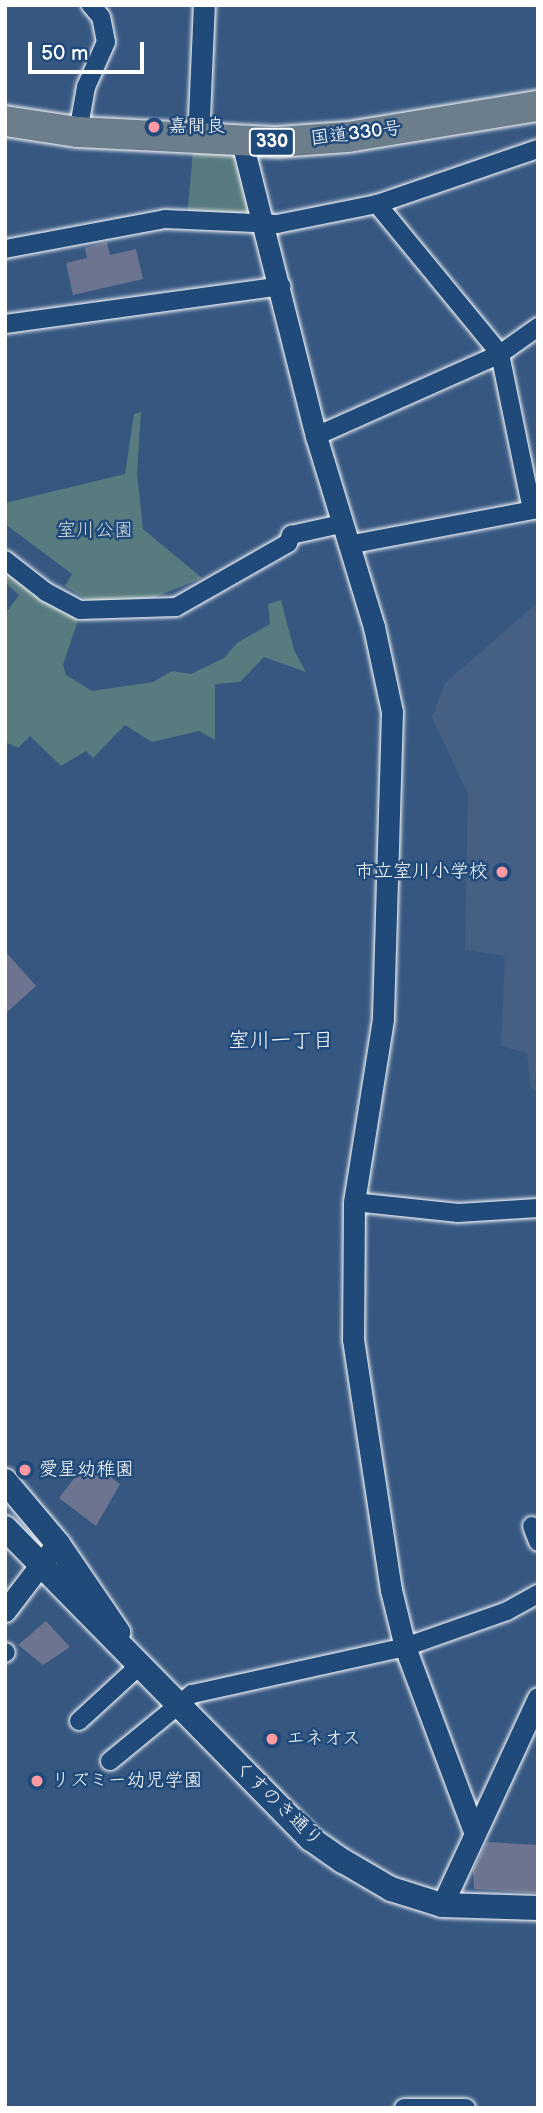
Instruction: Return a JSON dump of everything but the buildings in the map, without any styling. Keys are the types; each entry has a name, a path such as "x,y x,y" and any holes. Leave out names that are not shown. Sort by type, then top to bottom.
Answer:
{"highway":[{"name":"国道330号","path":"5,121 78,132 242,142 348,137 538,106"}],"main road":[{"name":"くすのき通り","path":"5,1481 58,1544 140,1665"},
{"name":"くすのき通り","path":"5,1528 311,1839 391,1889 442,1905 536,1911"}],"street":[{"path":"78,132 86,87 106,42 101,17 91,5"},
{"path":"198,140 204,5"},
{"path":"242,142 281,286 316,436 384,669 394,752 383,1019 354,1202 353,1339 391,1590 405,1647 473,1829"},
{"path":"5,249 165,219 265,226 377,204 538,149"},
{"path":"348,545 535,509 500,354 377,204"},
{"path":"5,324 281,286"},
{"path":"316,436 500,354 538,327"},
{"path":"5,560 46,592 80,610 176,607 288,543 291,535 341,524"},
{"path":"354,1202 458,1213 538,1208"},
{"path":"5,1611 39,1564 58,1544"},
{"path":"110,1761 192,1694 256,1677 339,1665 405,1647 507,1611 538,1594"},
{"path":"79,1721 140,1665"},
{"path":"442,1905 473,1829 538,1698"},
{"path":"404,2108 466,2108"}],"shaded area":[{"name":"市立室川小学校","path":"538,602 538,1092 530,1086 527,1053 501,1046 505,956 465,950 468,794 432,717 445,683"}],"green space":[{"path":"194,141 242,143 265,227 187,217"},
{"name":"室川公園","path":"141,412 137,473 143,529 202,578 153,598 89,601 65,586 72,574 5,524 5,503 125,474 134,414"},
{"path":"5,567 80,614 63,665 66,675 92,691 153,682 172,671 191,674 224,658 237,643 270,624 268,604 281,600 294,650 306,672 264,657 240,682 215,684 215,740 199,731 152,742 125,725 93,758 86,751 61,766 30,736 18,748 5,742 5,614 19,595 5,583"}],"place":[{"name":"嘉間良","path":"154,127"},
{"name":"市立室川小学校","path":"502,872"},
{"name":"愛星幼稚園","path":"25,1470"},
{"name":"エネオス","path":"272,1739"},
{"name":"リズミー幼児学園","path":"37,1781"}],"district":[{"name":"室川一丁目","path":"281,1041"}]}
